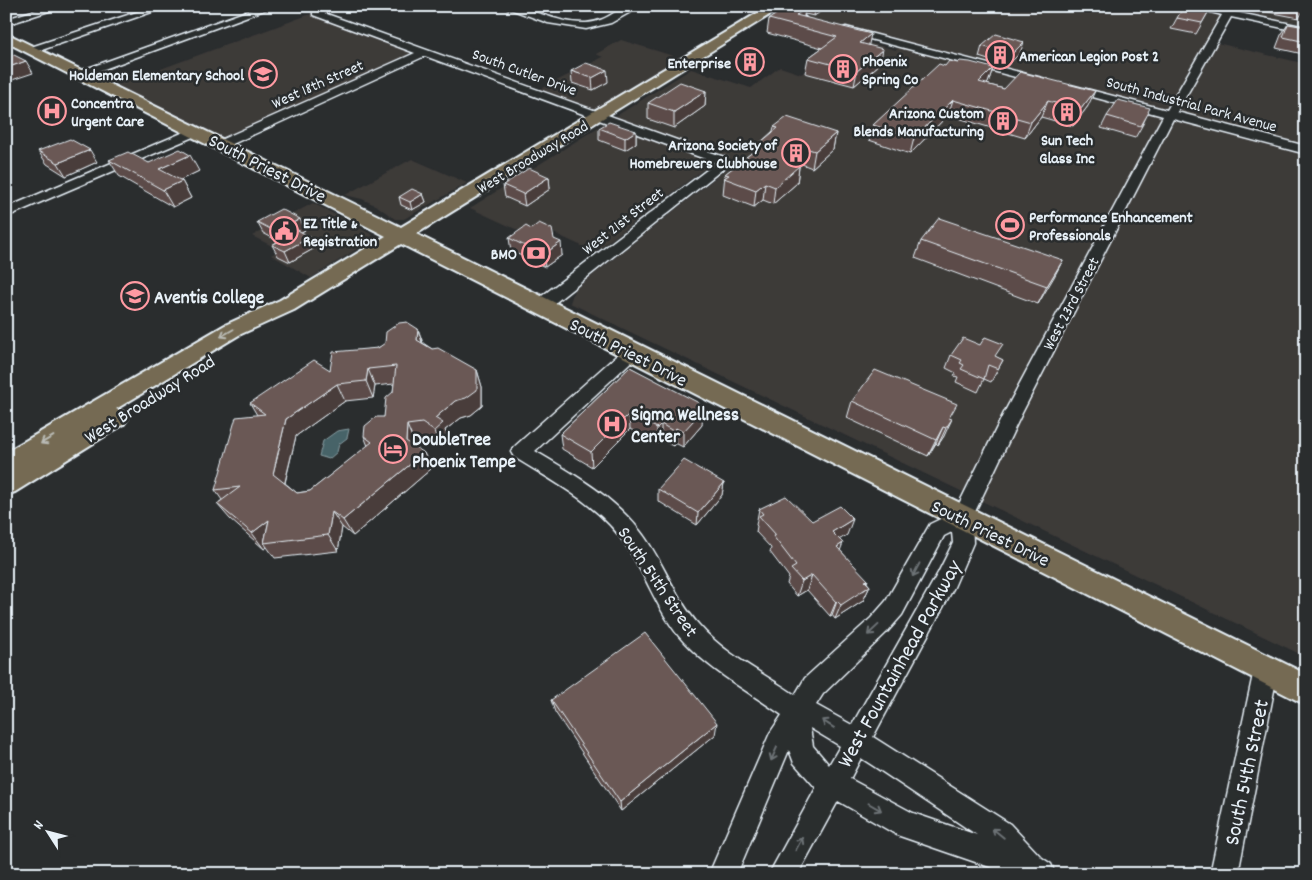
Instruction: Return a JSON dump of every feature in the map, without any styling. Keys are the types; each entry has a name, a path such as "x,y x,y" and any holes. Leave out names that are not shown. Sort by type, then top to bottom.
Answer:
{"main road":[{"name":"West Broadway Road","path":"6,464 232,330 287,305 773,9"},
{"name":"South Priest Drive","path":"6,37 1306,690"},
{"name":"West Broadway Road","path":"6,485 247,338 287,305"}],"street":[{"path":"6,22 60,6"},
{"path":"32,50 166,6"},
{"path":"81,74 272,6"},
{"name":"South Cutler Drive","path":"328,6 316,12 319,15 724,161"},
{"path":"506,6 570,25 587,27 605,22 637,6"},
{"path":"747,6 773,9 776,17 811,24"},
{"path":"1191,6 1306,30"},
{"name":"West 23rd Street","path":"962,518 1013,413 1168,117 1228,14"},
{"name":"South Industrial Park Avenue","path":"838,31 1168,117 1306,156"},
{"name":"West 18th Street","path":"222,144 425,52"},
{"name":"South Industrial Park Avenue","path":"1168,117 1306,150"},
{"path":"6,213 196,131"},
{"name":"West 21st Street","path":"540,306 723,164 724,161"},
{"name":"South 54th Street","path":"631,352 521,452 584,491 610,511 634,539 668,600 691,632 722,660 797,711 818,718 856,742"},
{"name":"West Fountainhead Parkway","path":"728,867 779,742 797,711 818,680 879,625 894,608 936,530 962,518 962,543 946,580 784,874"},
{"name":"South 54th Street","path":"1224,874 1266,670"},
{"path":"797,711 798,738 803,754 818,772 832,784 907,825 1036,871"},
{"path":"856,742 884,758 1000,834 1036,871"}],"shaded area":[{"path":"789,6 1181,6 1220,16 1194,62 1205,64 1217,43 1306,64 1306,657 570,303 574,290 729,167 730,161 716,151 676,139 667,145 713,162 595,252 536,225 524,233 470,208 691,69 751,88 780,67 801,74 851,38 896,50 903,44 787,14"},
{"path":"1213,6 1306,6 1306,25"},
{"name":"Holdeman Elementary School","path":"316,12 425,52 222,144 109,88"},
{"path":"621,40 680,58 597,108 591,108 539,90 603,57 596,54"},
{"path":"412,159 467,183 404,219 395,219 377,206 362,199 345,195"},
{"path":"313,203 373,235 368,242 311,278 271,255 280,250 252,236"}],"water":[{"path":"349,429 347,438 339,444 337,452 329,459 319,456 323,441 337,431"}],"building":[{"path":"789,6 805,9 796,15 871,34 860,43 883,49 857,71 808,58 837,37 769,19"},
{"path":"803,6 820,6 815,9"},
{"path":"1184,6 1210,9 1202,23 1177,18"},
{"path":"1288,24 1306,27 1306,42 1283,37"},
{"path":"996,34 1024,42 1011,55 982,46"},
{"path":"10,53 26,61 6,68 6,54"},
{"path":"949,61 958,63 960,61 970,62 993,68 979,82 1004,89 1020,72 1095,91 1080,110 1048,101 1031,122 953,100 914,138 873,125 939,64 945,66"},
{"path":"586,63 607,70 592,78 571,71"},
{"path":"680,82 706,91 674,112 648,103"},
{"path":"1118,100 1150,108 1141,126 1107,116"},
{"path":"787,117 836,133 815,151 805,148 788,162 799,166 775,187 765,183 756,190 724,178 729,175 725,174 764,143 761,142 778,128 774,127"},
{"path":"609,122 636,131 625,138 599,128"},
{"path":"70,139 90,150 58,163 38,151"},
{"path":"180,149 190,155 159,169 182,181 163,190 109,160 128,152 149,163"},
{"path":"529,168 549,177 523,194 503,185"},
{"path":"412,189 423,194 410,202 399,197"},
{"path":"281,209 300,219 289,225 310,237 285,251 272,245 286,237 257,222"},
{"path":"939,218 1063,260 1047,286 921,241"},
{"path":"539,223 552,229 554,239 561,242 543,255 509,238 526,226 531,229"},
{"path":"407,322 418,329 417,340 432,349 438,348 477,370 477,390 466,398 455,401 435,418 443,423 434,431 422,423 407,425 406,441 424,453 343,520 332,512 328,535 264,543 269,520 252,533 217,504 240,487 215,490 236,417 265,414 250,403 314,360 330,370 333,352 378,348 385,343 386,332 399,323","holes":["396,366 393,392 386,398 384,417 376,417 365,426 364,436 372,442 310,491 297,493 273,474 286,419 337,384 366,381 368,369"]},
{"path":"985,337 1003,344 995,356 1003,360 998,369 988,365 984,379 961,369 964,365 960,363 962,360 951,355 963,338 980,345"},
{"path":"630,367 699,403 696,406 703,410 683,432 676,428 673,431 661,424 657,428 629,414 591,452 560,434"},
{"path":"875,370 957,404 949,418 952,419 946,428 943,427 936,440 852,401"},
{"path":"684,460 724,483 698,513 658,489"},
{"path":"786,496 812,521 840,506 853,519 832,532 843,543 837,547 868,580 865,581 870,586 841,605 836,602 812,575 802,581 791,569 796,566 773,536 776,535 759,516 763,514 759,509"},
{"path":"645,633 717,723 620,802 551,700"}],"place":[{"name":"American Legion Post 2","path":"1000,55"},
{"name":"Enterprise","path":"750,62"},
{"name":"Phoenix Spring Co","path":"843,69"},
{"name":"Holdeman Elementary School","path":"263,74"},
{"name":"Concentra Urgent Care","path":"52,111"},
{"name":"Sun Tech Glass Inc","path":"1067,112"},
{"name":"Arizona Custom Blends Manufacturing","path":"1003,121"},
{"name":"Arizona Society of Homebrewers Clubhouse","path":"796,153"},
{"name":"Performance Enhancement Professionals","path":"1010,225"},
{"name":"EZ Title & Registration","path":"284,231"},
{"name":"BMO","path":"536,253"},
{"name":"Aventis College","path":"135,296"},
{"name":"Sigma Wellness Center","path":"612,424"},
{"name":"DoubleTree Phoenix Tempe","path":"393,449"}]}
